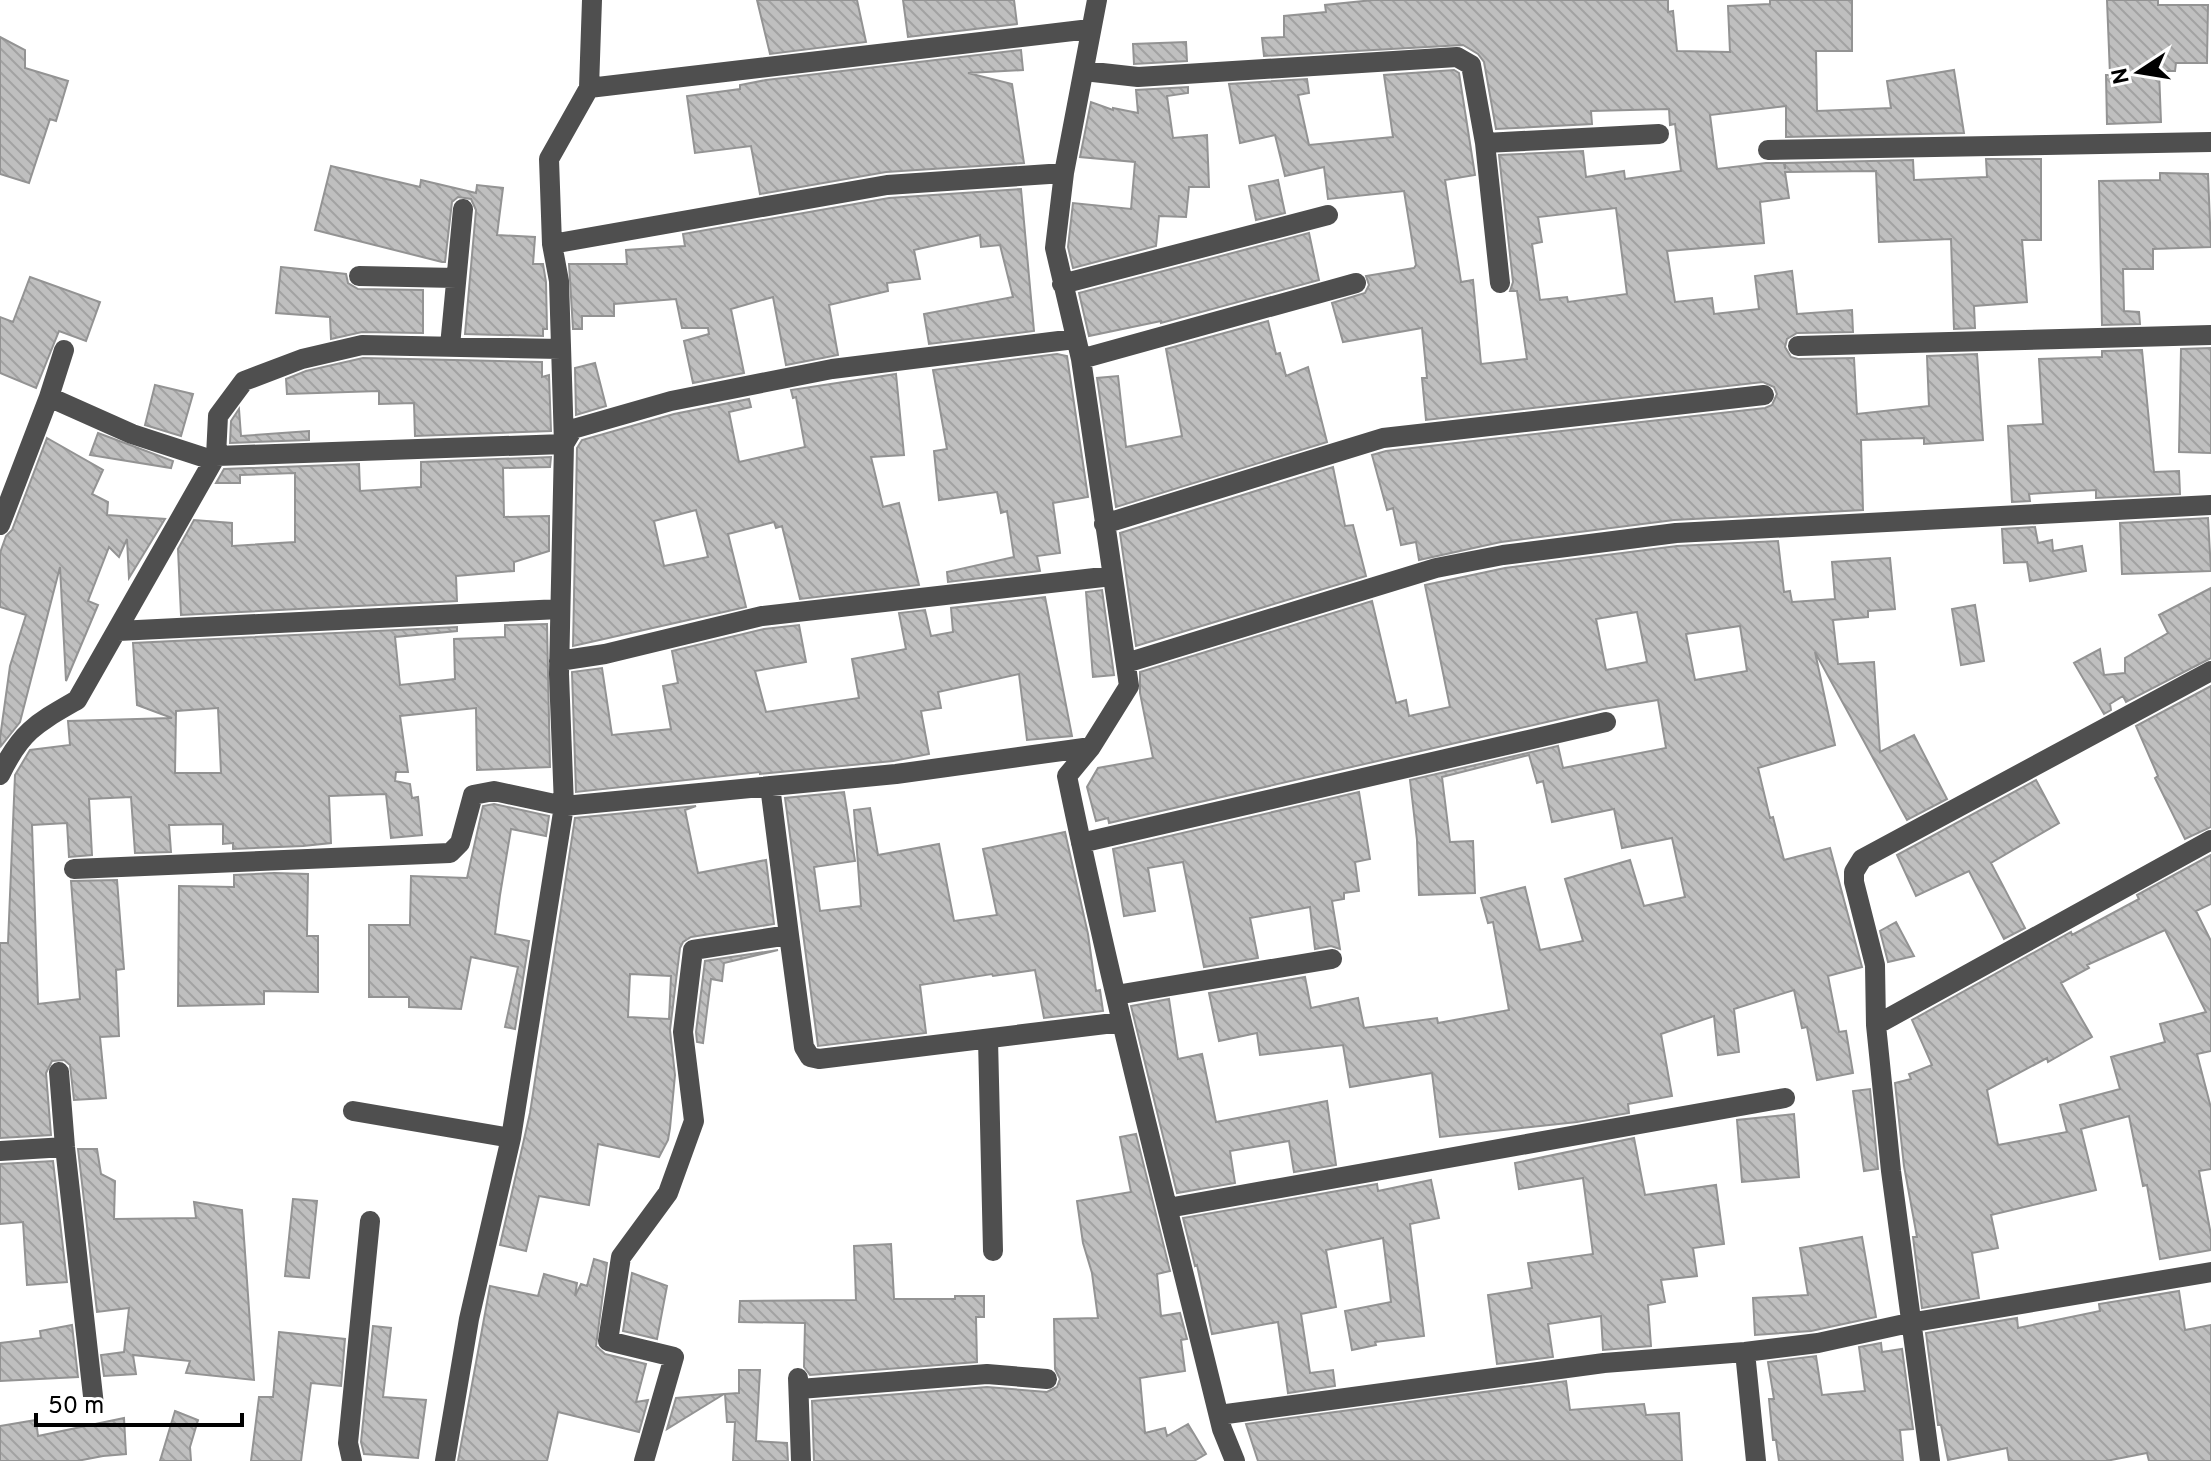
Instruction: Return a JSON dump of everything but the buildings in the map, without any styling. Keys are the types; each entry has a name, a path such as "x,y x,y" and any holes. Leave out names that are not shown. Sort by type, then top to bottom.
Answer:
{"street":[{"path":"445,1461 469,1319 511,1138 564,806 559,661 564,444 559,281 552,244 549,159 589,88 592,0"},
{"path":"1097,0 1064,173 1055,248 1078,349 1129,686 1091,747 1067,776 1122,1022 1219,1415 1233,1460"},
{"path":"589,88 1090,29"},
{"path":"1084,71 1138,77 1457,57 1471,65 1485,143 1500,283"},
{"path":"1485,143 1659,134"},
{"path":"1768,150 2211,142"},
{"path":"552,244 887,185 1064,173"},
{"path":"450,346 463,209"},
{"path":"1062,284 1328,215"},
{"path":"359,276 456,278"},
{"path":"564,444 573,429 686,398 832,369 1078,349 1356,283"},
{"path":"1798,346 2211,335"},
{"path":"0,775 12,751 38,722 77,700 214,458 218,416 244,381 302,359 362,345 561,349"},
{"path":"0,525 64,350"},
{"path":"1104,524 1383,438 1764,395"},
{"path":"49,397 132,434 214,458 564,444"},
{"path":"1126,663 1436,568 1503,555 1676,533 2211,505"},
{"path":"559,661 605,654 762,616 1112,576"},
{"path":"118,631 560,609"},
{"path":"1930,1461 1909,1323 1876,1025 1875,965 1854,872 1862,859 2211,671"},
{"path":"1081,843 1606,722"},
{"path":"74,869 450,853 460,843 473,795 494,791 564,806 896,774 1091,747"},
{"path":"770,786 804,1047 810,1057 819,1059 1122,1022"},
{"path":"1876,1025 2211,840"},
{"path":"644,1461 674,1357 608,1341 621,1257 668,1193 694,1121 683,1032 693,950 789,935"},
{"path":"1116,995 1332,959"},
{"path":"988,1039 993,1251"},
{"path":"59,1072 94,1405"},
{"path":"1168,1208 1785,1098"},
{"path":"353,1111 511,1138"},
{"path":"0,1151 65,1147"},
{"path":"352,1461 348,1443 370,1221"},
{"path":"1219,1415 1604,1363 1818,1343 1909,1323 2211,1272"},
{"path":"1745,1352 1756,1461"},
{"path":"801,1461 799,1383 987,1374 1047,1379"}]}
